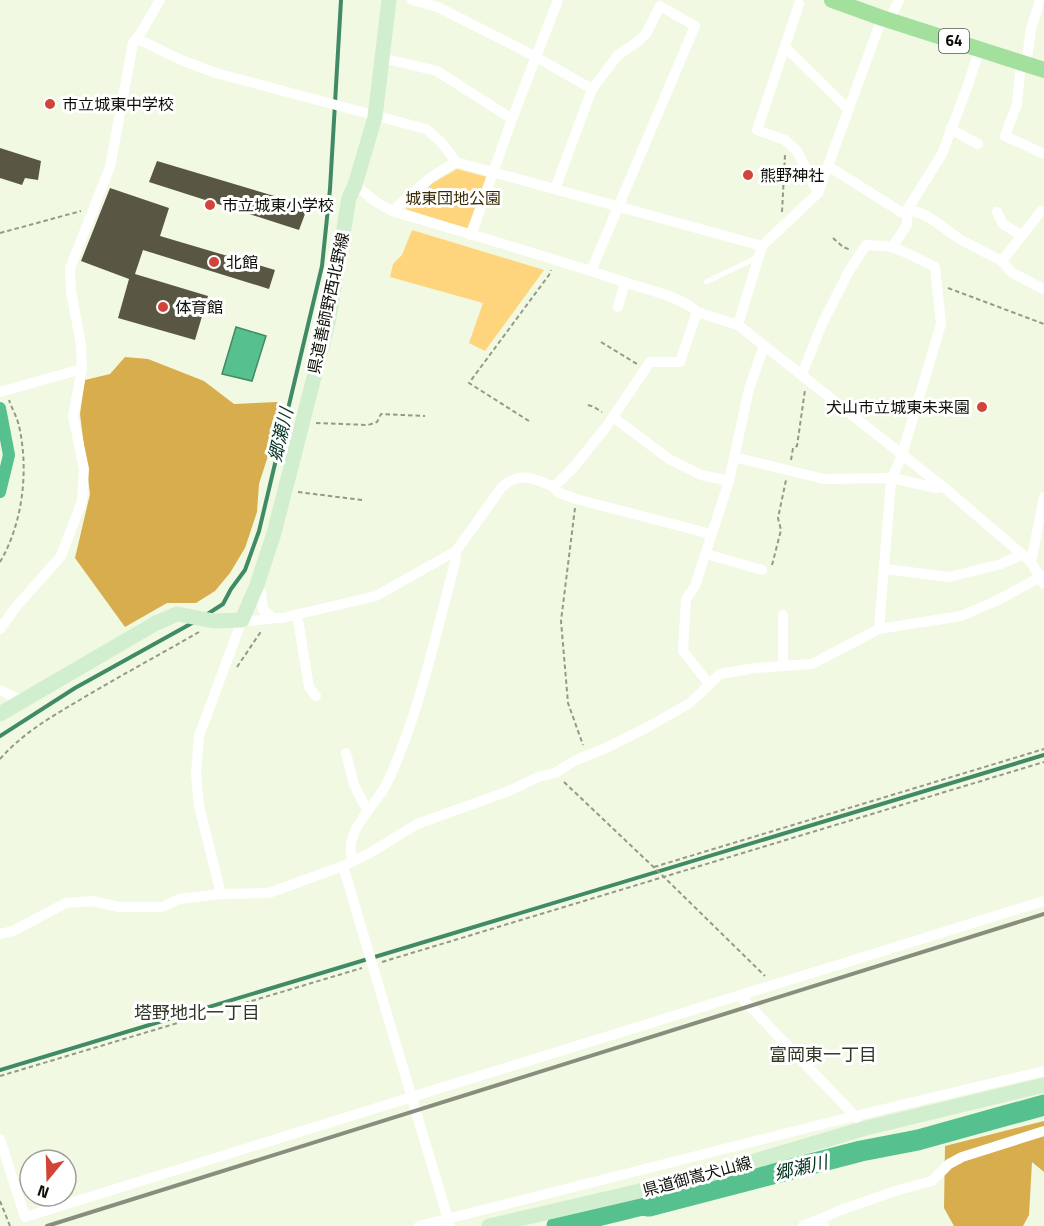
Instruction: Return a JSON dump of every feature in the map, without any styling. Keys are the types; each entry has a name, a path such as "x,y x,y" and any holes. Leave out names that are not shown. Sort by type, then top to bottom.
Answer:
{"main road":[{"name":"県道善師野西北野線","path":"242,620 257,585 274,533 328,323 349,198 375,117 389,0"},
{"name":"64","path":"832,0 885,20 1044,70"},
{"path":"0,714 156,623 177,614 214,621 242,620"},
{"name":"県道御嵩犬山線","path":"494,1225 704,1176 866,1128 1044,1085"}],"street":[{"path":"0,629 15,608 62,556 82,501 84,469 73,416 82,369 81,345 71,291 70,268 110,167 133,43 160,0"},
{"path":"412,0 438,7 536,57 592,90"},
{"path":"471,235 512,119 558,0"},
{"path":"738,325 760,252 818,193 848,110 885,20 899,0"},
{"path":"1040,0 1031,29 1017,104 1005,136 1044,154"},
{"path":"799,4 757,130 785,140 797,151 818,193"},
{"path":"555,189 592,90 618,55 646,34 660,6 695,26 591,270"},
{"path":"136,38 181,60 216,73 324,104 426,129 441,142 456,162 555,189 760,252"},
{"path":"785,47 848,110"},
{"path":"892,247 907,225 907,210 942,154 979,50"},
{"path":"382,58 437,71 512,119"},
{"path":"950,129 978,144"},
{"path":"392,211 431,177 456,162"},
{"path":"828,166 901,212 907,210 932,217 957,237 1002,261 1011,272 1043,289"},
{"path":"0,934 13,931 66,903 92,901 119,907 162,907 179,899 221,894 269,893 348,863 417,824 509,791 538,777 555,773 646,728 690,703 720,674 812,664 879,629 961,616 1043,578 1031,562 943,488 738,325 698,312 693,307 591,270 392,211 376,202 355,185"},
{"path":"1002,261 1041,211 1044,212"},
{"path":"997,212 1003,224 1022,236"},
{"path":"802,374 822,324 860,252 866,245 892,247 935,267 941,324 902,455 892,478 879,629"},
{"path":"618,307 625,282"},
{"path":"554,487 573,468 612,419 650,362 680,362 698,312"},
{"path":"709,684 683,651 686,599 695,586 729,481 749,389 764,346"},
{"path":"2,391 82,369"},
{"path":"612,419 669,459 701,475 729,481"},
{"path":"734,457 824,479 892,478 943,488"},
{"path":"221,894 199,806 196,774 199,736 242,620 254,622 282,618 376,596 456,551 502,487 510,480 529,477 576,499 711,534"},
{"path":"1031,562 1044,497"},
{"path":"449,1223 367,953 348,863 349,851 356,830 367,810 387,784 413,718 455,563 456,551"},
{"path":"706,554 762,570"},
{"path":"885,569 949,577 1001,564 1021,555"},
{"path":"257,585 261,592 263,610 267,619"},
{"path":"297,614 309,687 316,696"},
{"path":"783,615 783,666"},
{"path":"0,690 22,701"},
{"path":"346,753 354,785 367,810"},
{"path":"0,1139 25,1217 1044,900"},
{"path":"739,995 866,1128"},
{"path":"419,1226 449,1223 855,1116 1044,1071"},
{"path":"803,1226 822,1222 838,1211 895,1191 932,1181 949,1164 962,1157 1044,1131"}],"lane":[{"path":"706,282 760,252"}],"path":[{"path":"780,230 785,140"},
{"path":"0,233 77,211 93,209"},
{"path":"833,238 843,247 860,252"},
{"path":"530,421 469,383 549,275 555,259"},
{"path":"937,284 1044,324"},
{"path":"601,342 644,369"},
{"path":"0,562 17,519 23,482 22,449 18,425 2,391"},
{"path":"588,405 594,406 612,419"},
{"path":"302,420 320,424 368,425 377,422 381,414 425,416"},
{"path":"284,491 362,500"},
{"path":"576,499 561,621 568,703 586,756"},
{"path":"223,671 237,668 262,632 267,619"},
{"path":"0,759 14,742 42,723 199,632 214,621"},
{"path":"654,867 1044,748"},
{"path":"0,1077 1044,762"},
{"path":"555,773 773,984"},
{"path":"0,1201 10,1226"}],"green space":[{"name":"城東団地公園","path":"457,169 487,177 467,229 406,209 433,183"},
{"path":"412,230 544,270 485,351 469,343 483,303 390,277 393,264 402,255"}],"shaded area":[{"path":"236,327 266,336 252,381 222,374"},
{"path":"125,357 148,359 204,381 234,404 278,402 273,440 259,484 257,512 245,548 230,573 215,591 196,603 167,603 125,627 75,558 90,494 80,414 85,380 110,374"},
{"path":"1044,1121 1044,1172 1032,1162 1029,1215 1023,1226 954,1226 944,1208 945,1146"}],"building":[{"path":"0,148 41,161 38,180 25,178 22,185 0,178"},
{"path":"157,161 308,206 299,230 149,182"},
{"path":"110,188 169,208 160,236 275,270 269,289 143,250 135,274 208,296 195,340 118,318 129,279 81,261"}],"waterway":[{"name":"郷瀬川","path":"206,615 223,604 245,570 259,531 322,266 330,189 341,0"},
{"path":"0,408 9,455 0,492"},
{"name":"郷瀬川","path":"0,736 75,688 194,622"},
{"path":"0,1070 1044,755"},
{"name":"郷瀬川","path":"557,1226 642,1205 649,1206 861,1151 918,1140 1044,1105"}],"railway":[{"path":"47,1226 1044,914"}],"place":[{"name":"市立城東中学校","path":"50,104"},
{"name":"熊野神社","path":"748,175"},
{"name":"市立城東小学校","path":"210,205"},
{"name":"北館","path":"214,262"},
{"name":"体育館","path":"163,307"},
{"name":"犬山市立城東未来園","path":"982,407"}],"district":[{"name":"塔野地北一丁目","path":"197,1013"},
{"name":"富岡東一丁目","path":"823,1055"}]}
